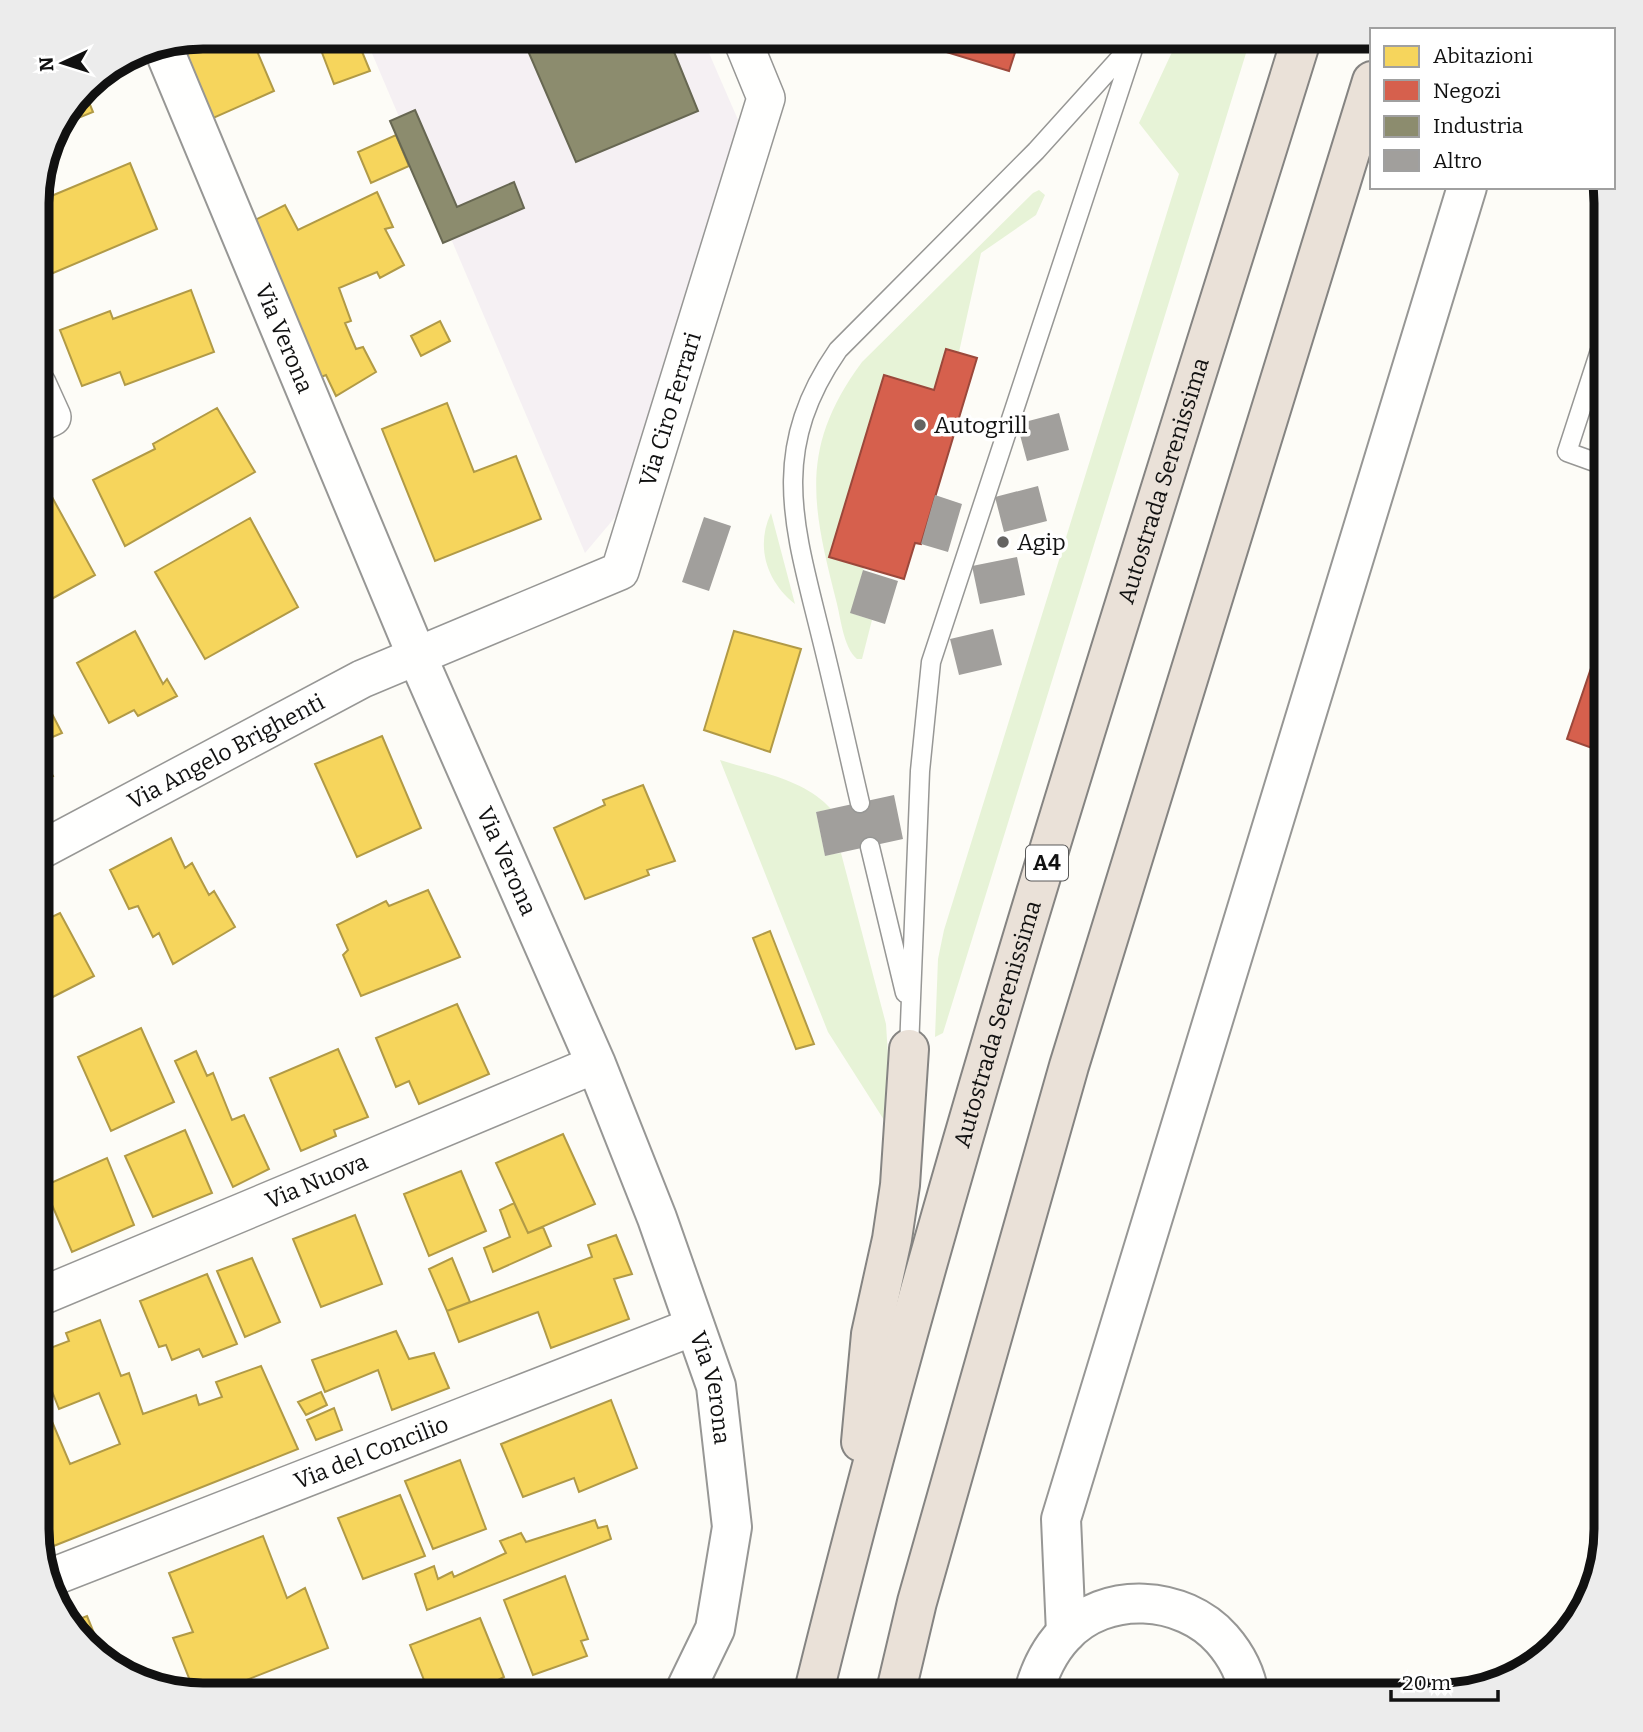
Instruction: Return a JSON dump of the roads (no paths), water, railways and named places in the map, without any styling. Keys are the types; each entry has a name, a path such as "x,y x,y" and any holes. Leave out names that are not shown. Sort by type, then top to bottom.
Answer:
{"highway":[{"name":"Autostrada Serenissima","path":"816,1683 852,1537 987,1058 1297,49"},
{"path":"898,1683 917,1602 1069,1066 1370,88"},
{"path":"852,1537 871,1334 892,1239 900,1185 909,1032"}],"street":[{"name":"Via Ciro Ferrari","path":"416,654 620,571 766,98 746,49"},
{"name":"Via Verona","path":"166,54 416,654 596,1064 657,1218 716,1387 732,1527 715,1629 689,1683"},
{"path":"1066,1633 1061,1519 1466,189"},
{"name":"Via Angelo Brighenti","path":"49,846 362,679 416,654"},
{"name":"Via Nuova","path":"49,1293 596,1064"},
{"name":"Via del Concilio","path":"56,1575 695,1326"},
{"path":"1037,1683 1044,1661 1066,1633 1092,1614 1123,1604 1155,1603 1186,1612 1213,1629 1234,1653 1248,1683"}],"lane":[{"path":"860,803 793,509 795,445 804,412 817,381 838,351 1036,151 1127,49"},
{"path":"909,1032 920,771 931,662 1132,49"},
{"path":"1594,369 1567,452 1594,462"},
{"path":"870,847 909,1032"}],"place":[{"name":"Autogrill","path":"920,425"},
{"name":"Agip","path":"1003,542"}]}
